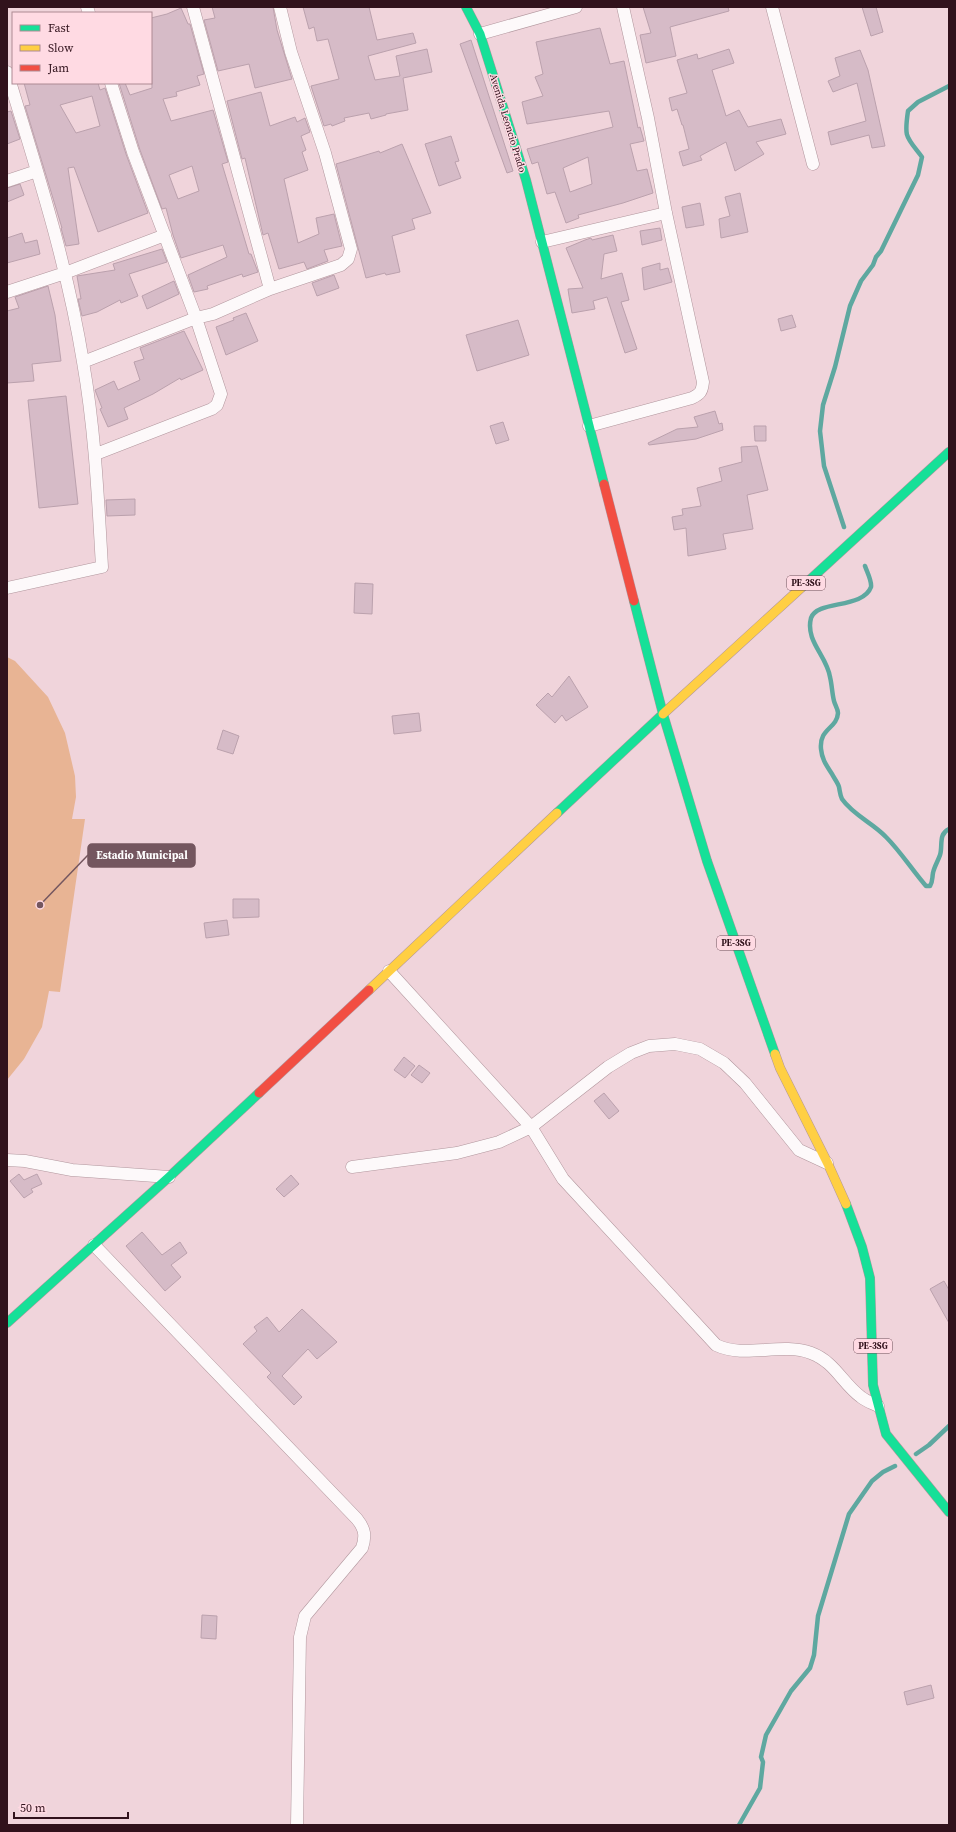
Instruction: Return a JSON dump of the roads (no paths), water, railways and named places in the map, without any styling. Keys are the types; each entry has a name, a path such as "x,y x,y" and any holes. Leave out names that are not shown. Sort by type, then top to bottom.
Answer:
{"main road":[{"name":"Avenida Leoncio Prado","path":"466,7 480,34 526,180 663,714"},
{"name":"PE-3SG","path":"949,452 663,714 707,861 780,1068 828,1164 853,1221 862,1247 870,1278 873,1385 886,1434 949,1512"},
{"path":"7,1324 169,1177 663,714"}],"street":[{"path":"193,7 270,289"},
{"path":"83,362 196,318 224,310 270,289 341,265 348,259 351,249 325,153 291,52 280,7"},
{"path":"480,34 576,7"},
{"path":"589,426 692,398 700,394 703,390 703,382 666,213 648,118 623,7"},
{"path":"772,7 813,164"},
{"path":"7,72 37,171 65,273 83,362 96,454 102,567 7,588"},
{"path":"96,454 212,409 217,405 221,394 196,318 133,152 111,84"},
{"path":"7,181 37,171"},
{"path":"542,242 666,213"},
{"path":"7,292 65,273 165,235"},
{"path":"389,971 531,1127 563,1179 716,1345 726,1350 736,1351 770,1348 810,1353 832,1365 861,1397 878,1406"},
{"path":"352,1167 457,1153 499,1142 531,1127 590,1080 631,1052 649,1046 675,1044 700,1049 724,1063 745,1083 799,1150 828,1164"},
{"path":"7,1160 25,1161 72,1170 169,1177"},
{"path":"94,1245 364,1528 365,1538 362,1548 305,1616 302,1624 300,1636 297,1825"}],"waterway":[{"path":"844,527 824,466 820,431 823,405 835,367 850,306 861,281 881,251 918,175 922,157 912,145 906,132 908,111 918,102 949,86"},
{"path":"865,566 871,585 866,594 859,599 831,606 815,612 811,618 811,634 828,669 834,701 838,710 835,722 825,733 821,742 822,756 838,784 842,799 852,810 886,837 926,886 930,886 931,884 941,852 942,837 943,834 949,829"},
{"path":"916,1454 929,1445 949,1426"},
{"path":"739,1825 760,1788 763,1762 761,1757 766,1735 791,1691 810,1668 814,1655 818,1616 849,1514 872,1481 883,1472 895,1466"}],"place":[{"name":"Estadio Municipal","path":"40,905"}]}
